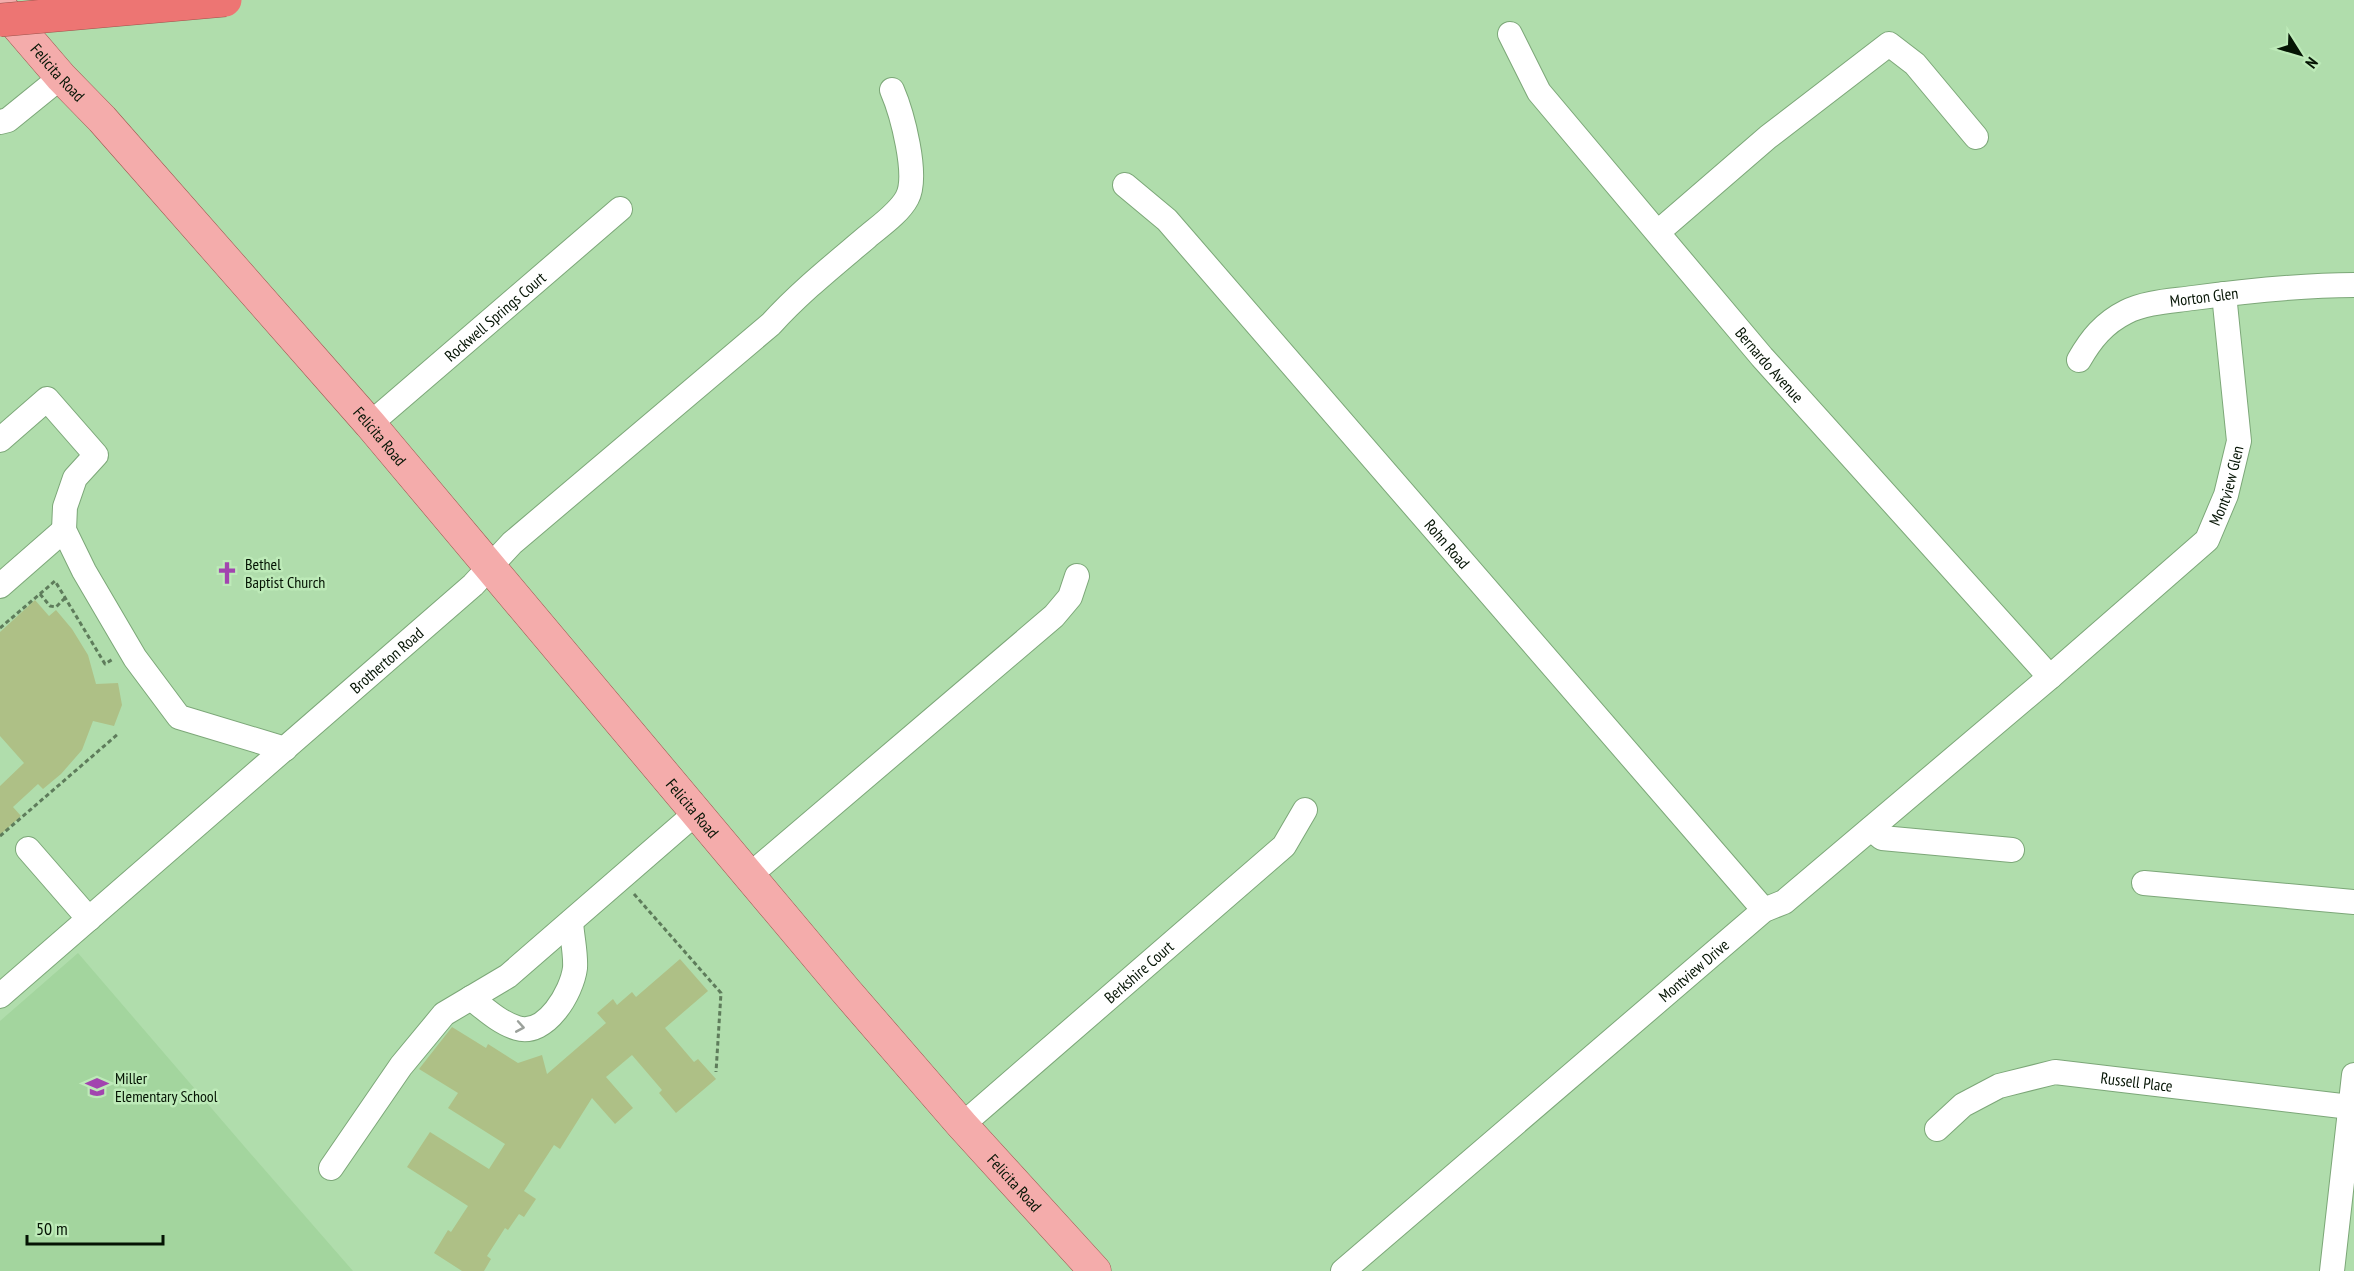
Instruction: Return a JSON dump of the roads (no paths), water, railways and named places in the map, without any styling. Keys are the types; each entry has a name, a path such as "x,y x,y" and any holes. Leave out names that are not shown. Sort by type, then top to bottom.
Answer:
{"highway":[{"path":"0,20 225,0"},
{"path":"0,39 141,8"}],"main road":[{"name":"Felicita Road","path":"0,6 370,424 962,1125 1095,1271"}],"street":[{"name":"Bernardo Avenue","path":"1510,34 1539,92 1762,357 2050,677"},
{"path":"1658,232 1768,137 1889,44 1916,64 1976,136"},
{"path":"0,122 8,120 61,77"},
{"name":"Brotherton Road","path":"0,996 473,585 512,543 771,324 789,303 888,218 907,198 911,182 907,143 900,109 892,90"},
{"name":"Rohn Road","path":"1125,185 1167,220 1764,910"},
{"name":"Rockwell Springs Court","path":"370,424 620,209"},
{"name":"Morton Glen","path":"2079,360 2090,341 2108,322 2128,310 2167,301 2266,288 2354,285"},
{"name":"Montview Glen","path":"2050,677 2207,540 2226,495 2239,441 2224,294"},
{"path":"0,440 47,399 96,455 75,478 65,507 64,530 108,616 135,658 178,717 285,749"},
{"path":"0,586 64,530"},
{"path":"750,874 1054,616 1070,597 1077,576"},
{"name":"Montview Drive","path":"1343,1271 1764,910 1784,903 2050,677"},
{"name":"Berkshire Court","path":"962,1125 1284,846 1305,810"},
{"path":"331,1168 426,1033 444,1014 508,976 697,812"},
{"path":"1870,829 1882,838 2012,850"},
{"path":"28,849 89,918"},
{"path":"2144,883 2354,902"},
{"path":"471,998 503,1022 518,1029 533,1029 539,1026 569,992 575,966 571,922"},
{"name":"Russell Place","path":"1937,1128 1964,1105 1999,1086 2055,1072 2350,1107"},
{"path":"2340,1261 2354,1075"}],"place":[{"name":"Bethel Baptist Church","path":"227,573"},
{"name":"Miller Elementary School","path":"97,1087"}]}
